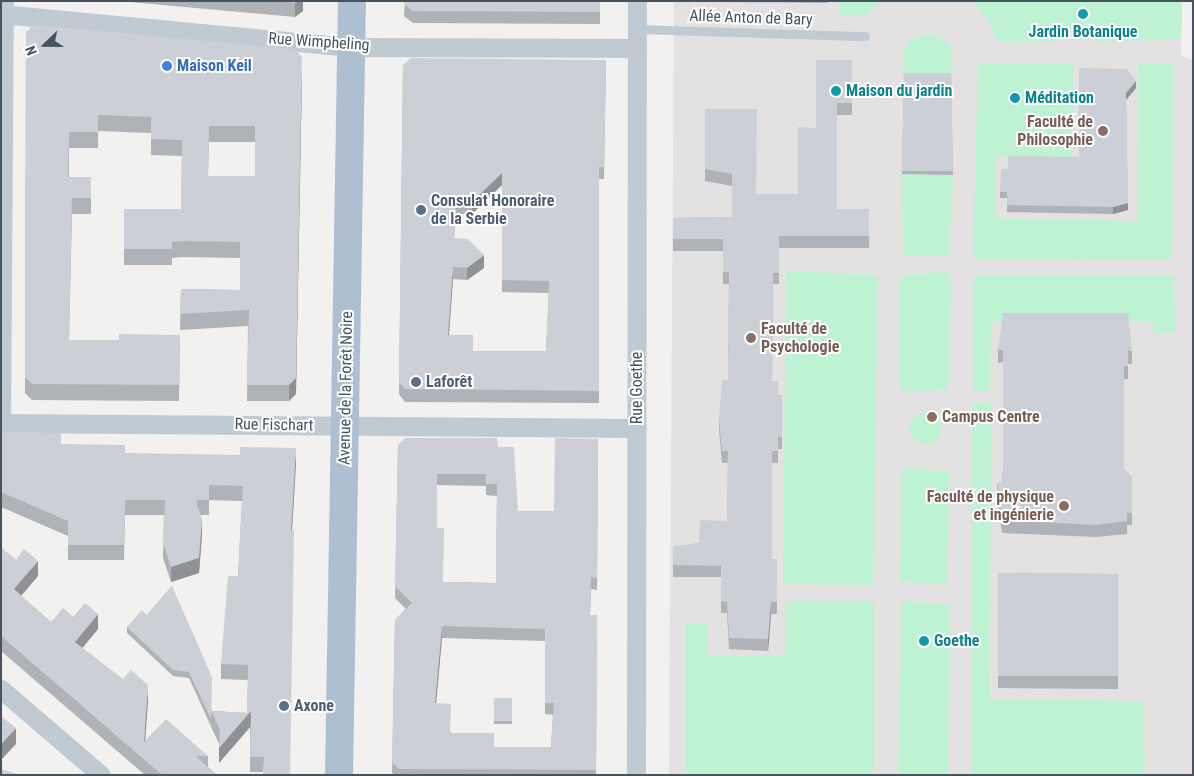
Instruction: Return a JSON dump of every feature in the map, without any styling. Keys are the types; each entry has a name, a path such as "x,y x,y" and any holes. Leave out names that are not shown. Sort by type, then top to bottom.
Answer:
{"main road":[{"name":"Avenue de la Forêt Noire","path":"339,775 352,1"}],"street":[{"name":"Rue Goethe","path":"636,775 637,1"},
{"name":"Rue Wimpheling","path":"3,10 352,47 637,38"},
{"path":"1,423 3,10"},
{"name":"Rue Fischart","path":"1,423 637,428"},
{"path":"1,689 101,775"}],"lane":[{"name":"Allée Anton de Bary","path":"637,38 865,36"}],"shaded area":[{"name":"Campus Centre","path":"674,1 1182,1 1181,56 1193,60 1193,775 669,775"}],"green space":[{"path":"839,1 882,1 865,16 839,16"},
{"name":"Jardin Botanique","path":"972,1 1182,1 1181,39 1095,42 1084,30 1071,29 1057,42 997,41 991,24"},
{"path":"930,33 950,44 953,74 903,74 903,53 908,42"},
{"path":"978,63 1074,64 1072,157 996,156 996,218 1137,221 1138,64 1173,64 1172,260 978,259 973,252"},
{"path":"902,174 953,175 949,256 903,255"},
{"path":"786,271 878,275 873,585 783,584"},
{"path":"947,272 951,276 949,385 946,390 904,391 900,387 900,276"},
{"path":"978,275 1174,275 1175,333 1154,334 1153,321 991,321 990,391 973,391 973,279"},
{"path":"972,404 991,404 990,699 1143,701 1145,775 971,775"},
{"path":"926,412 937,417 942,428 937,439 926,444 915,439 910,428 915,417"},
{"path":"902,468 950,472 947,585 900,581"},
{"path":"785,601 874,601 874,775 686,775 686,623 707,623 708,656 785,656"},
{"path":"902,601 950,604 948,775 898,775"}],"building":[{"path":"405,1 600,1 600,12 413,11 404,4"},
{"path":"34,25 295,49 302,57 296,378 289,385 247,385 249,310 180,314 181,289 240,290 240,242 181,241 172,242 172,249 124,249 124,209 181,209 182,140 151,139 151,117 98,115 98,132 69,132 68,177 91,177 91,198 72,198 69,340 119,340 119,334 180,335 179,385 32,384 25,377 26,32","holes":["209,126 255,126 255,176 208,176"]},
{"path":"411,58 606,60 604,167 599,167 599,391 405,389 399,382 403,65","holes":["502,173 502,280 549,281 546,351 473,351 473,335 448,335 453,267 467,268 484,255 468,239 454,238 456,202 472,202"]},
{"name":"Faculté de Psychologie","path":"816,60 852,60 852,103 837,103 837,209 869,209 869,236 779,236 779,273 773,273 772,381 778,381 778,395 782,395 782,437 778,437 778,451 772,451 772,559 777,559 777,602 771,602 768,639 729,638 727,602 721,601 721,566 673,565 673,547 699,543 700,520 727,521 728,451 722,451 719,418 722,380 728,380 729,272 723,272 723,239 673,239 673,218 732,217 732,174 705,169 705,109 757,109 756,194 798,194 798,127 816,128"},
{"name":"Faculté de Philosophie","path":"1079,68 1127,69 1136,81 1126,93 1128,203 1113,207 1007,205 1007,192 1000,192 1001,169 1008,169 1008,156 1079,157"},
{"path":"904,73 951,73 953,171 902,171"},
{"path":"1003,313 1128,313 1132,351 1128,351 1128,366 1124,366 1124,468 1132,477 1132,513 1127,513 1127,521 1096,525 1002,520 997,483 1002,483 1003,468 1003,350 998,350"},
{"path":"1,432 61,433 61,444 125,445 125,453 240,455 240,447 296,448 291,530 294,530 290,775 263,775 264,757 250,757 251,711 219,748 220,730 211,711 247,713 248,665 221,664 228,576 238,576 243,486 209,485 209,500 196,500 202,520 199,558 171,567 163,543 165,500 125,500 124,545 68,545 68,521 1,492"},
{"path":"405,438 497,438 498,447 514,447 518,511 554,511 555,438 598,439 597,578 591,577 590,615 597,615 596,770 399,769 392,762 395,620 412,603 395,586 398,445","holes":["437,474 486,474 486,484 497,484 496,583 443,582 444,528 437,528","442,626 545,629 545,703 554,703 551,747 494,747 494,733 450,733 451,704 435,703"]},
{"path":"2,548 16,560 24,549 38,561 14,589 51,622 63,608 73,617 85,603 98,614 75,642 123,679 131,670 148,685 144,742 166,719 208,756 196,756 217,775 162,775 1,636"},
{"path":"998,573 1118,574 1118,676 998,676"},
{"path":"172,586 212,677 211,719 189,672 173,670 127,627 142,610 147,615"},
{"path":"494,698 512,698 512,721 494,721"},
{"path":"1,716 16,728 1,744"},
{"path":"1,769 20,775 1,775"}],"place":[{"name":"Jardin Botanique","path":"1083,14"},
{"name":"Maison Keil","path":"167,66"},
{"name":"Maison du jardin","path":"836,91"},
{"name":"Méditation","path":"1015,98"},
{"name":"Faculté de Philosophie","path":"1103,131"},
{"name":"Consulat Honoraire de la Serbie","path":"421,210"},
{"name":"Faculté de Psychologie","path":"751,338"},
{"name":"Laforêt","path":"416,382"},
{"name":"Campus Centre","path":"932,417"},
{"name":"Faculté de physique et ingénierie","path":"1064,506"},
{"name":"Goethe","path":"924,641"},
{"name":"Axone","path":"284,706"}]}
